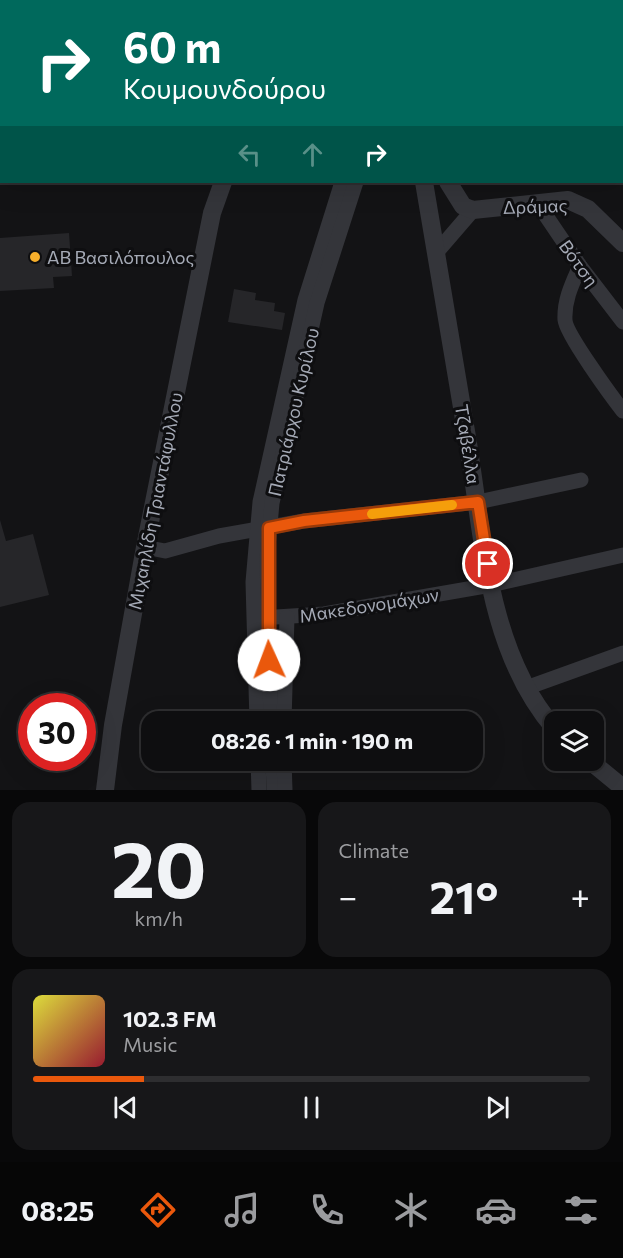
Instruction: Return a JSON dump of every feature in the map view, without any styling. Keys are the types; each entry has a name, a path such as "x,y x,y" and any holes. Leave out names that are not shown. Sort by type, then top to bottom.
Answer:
{"street":[{"name":"Μιχαηλίδη Τριαντάφυλλου","path":"212,213 213,183"},
{"name":"Μιχαηλίδη Τριαντάφυλλου","path":"105,790 113,725 146,547 212,213 223,183"},
{"name":"Πατριάρχου Κυρίλου","path":"257,711 265,472 289,396 342,183"},
{"name":"Πατριάρχου Κυρίλου","path":"322,264 356,183"},
{"name":"Τζαβέλλα","path":"424,183 491,585 510,650 526,688 544,713"},
{"path":"436,253 473,210 463,206 449,183"},
{"name":"Δράμας","path":"473,210 568,200 588,209 623,243"},
{"name":"Βότση","path":"538,204 580,266 623,322"},
{"path":"580,266 566,298 565,322 608,393 623,411"},
{"path":"146,547 165,551 219,536 304,521 478,502 581,480"},
{"name":"Μακεδονομάχων","path":"261,618 324,614 491,585 623,555"},
{"path":"284,711 287,617"},
{"name":"Πατριάρχου Κυρίλου","path":"261,618 270,711"},
{"path":"526,688 623,653"},
{"path":"258,771 259,790"},
{"path":"273,771 274,790"},
{"path":"285,771 285,790"},
{"path":"602,771 623,788"}],"building":[{"name":"ΑΒ Βασιλόπουλος","path":"69,233 72,276 53,277 54,288 0,291 0,238"},
{"path":"234,289 256,293 255,300 275,303 274,311 285,313 282,330 228,322"},
{"path":"0,520 6,541 33,534 49,595 0,607"}],"slow traffic":[{"path":"372,514 452,505"}],"place":[{"name":"ΑΒ Βασιλόπουλος","path":"35,257"}],"route":[{"path":"269,660 267,588 269,528 304,521 478,502 488,564"}]}
